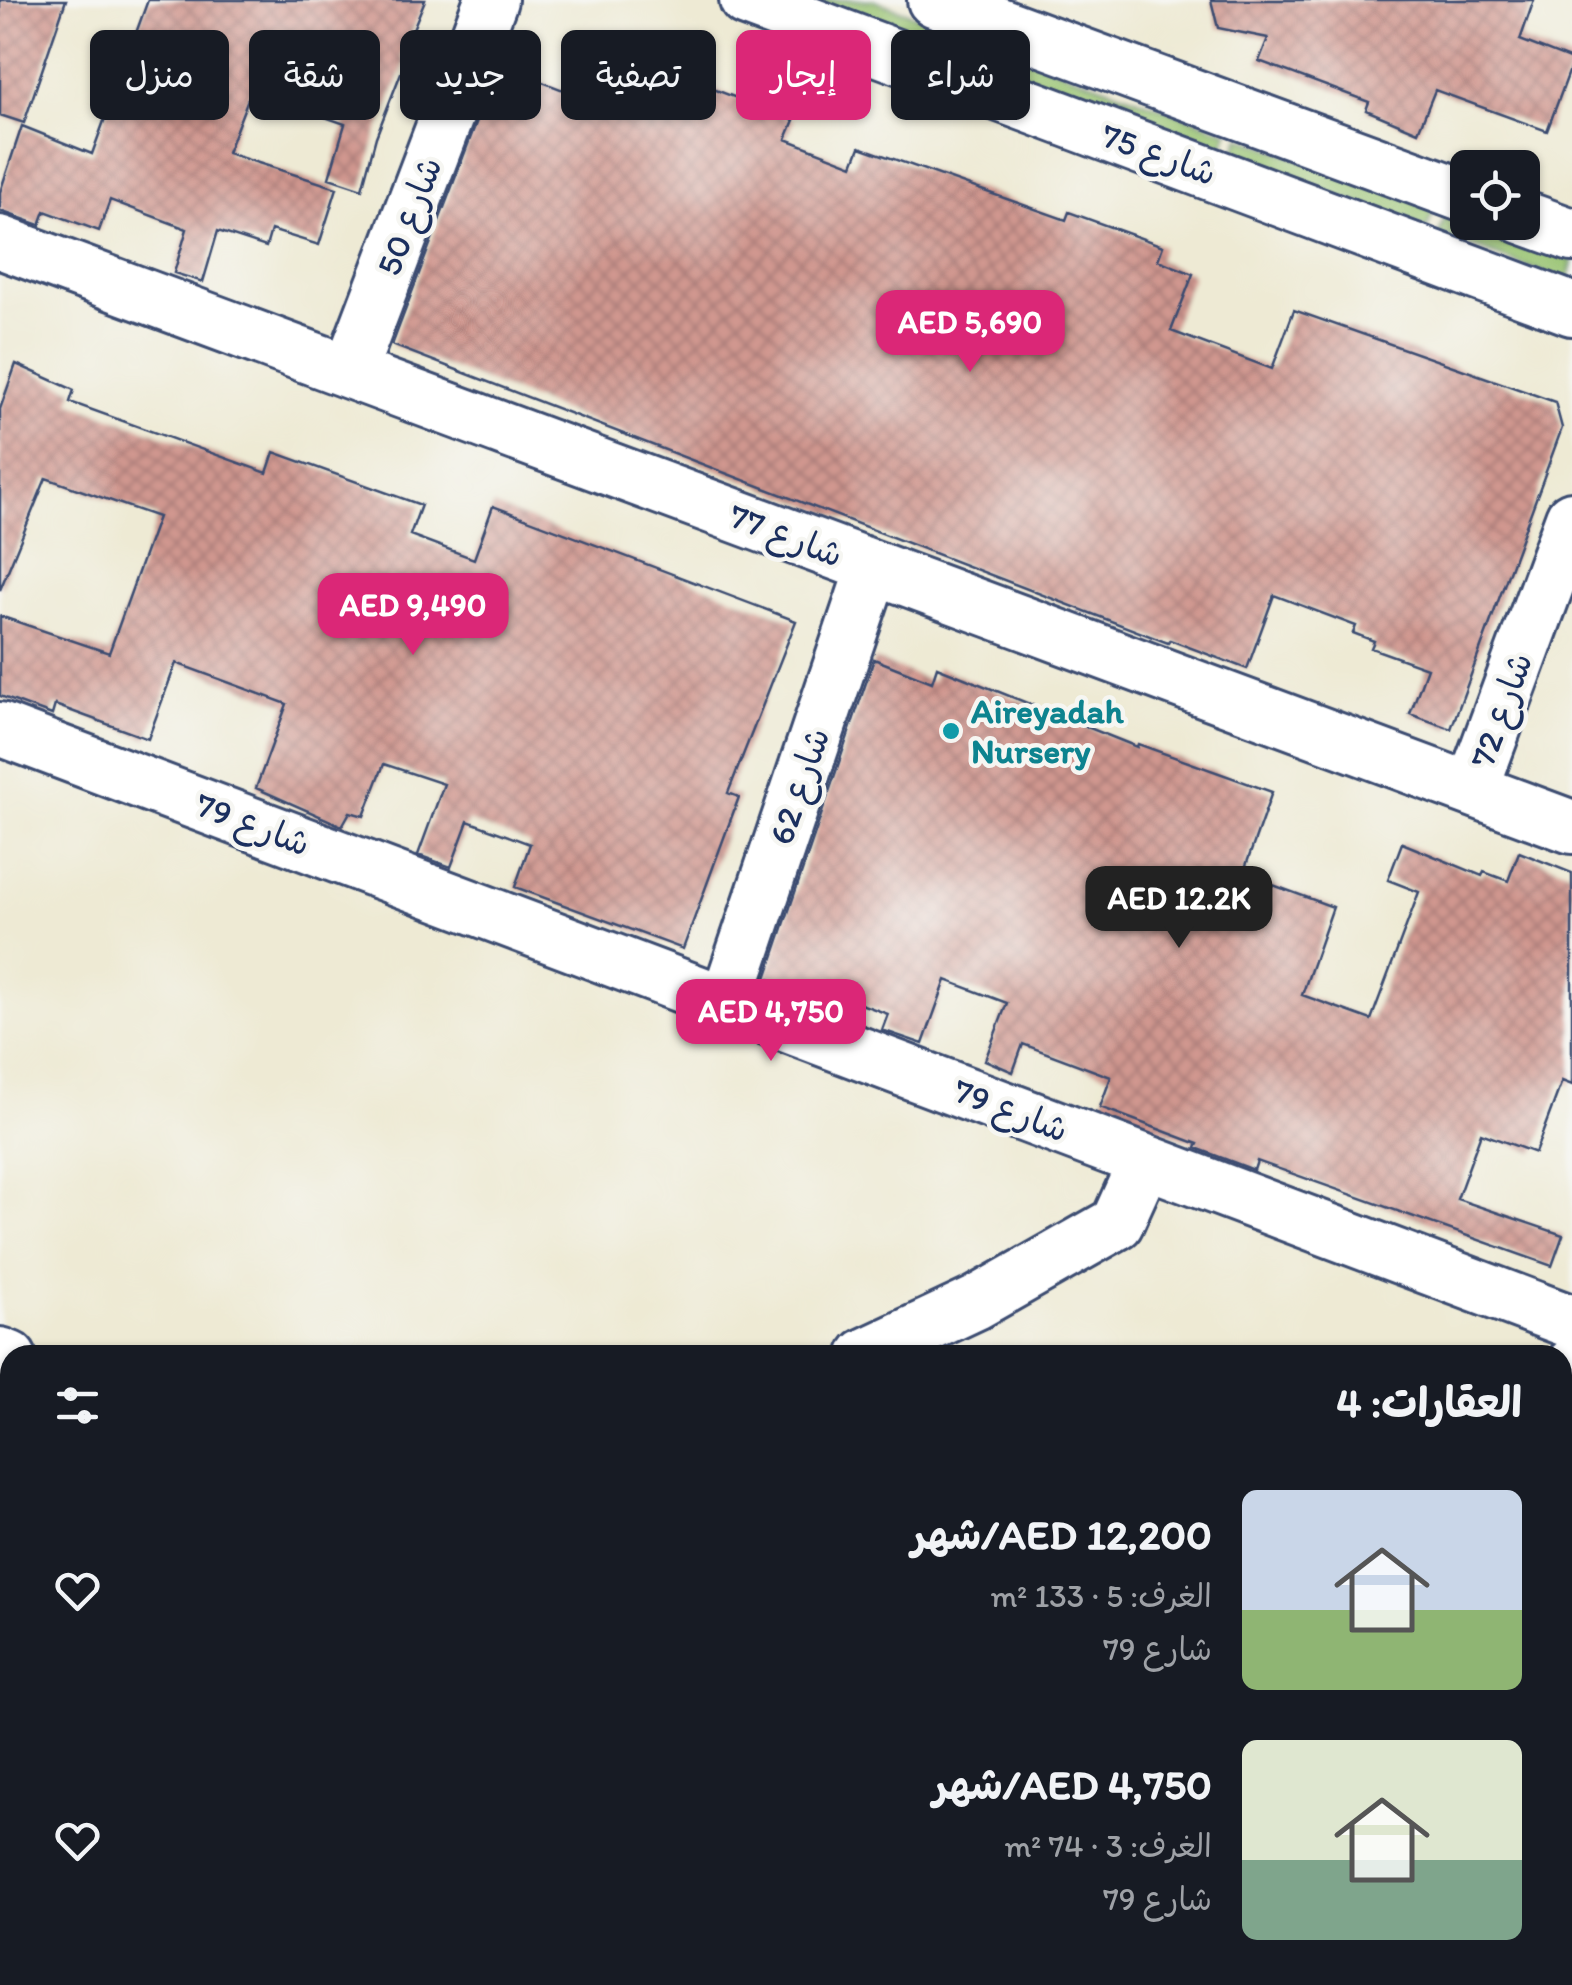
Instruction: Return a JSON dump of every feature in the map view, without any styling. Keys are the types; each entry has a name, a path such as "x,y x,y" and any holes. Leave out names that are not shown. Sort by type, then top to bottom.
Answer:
{"street":[{"name":"شارع 75","path":"746,0 1572,309"},
{"name":"شارع 75","path":"934,0 1450,190"},
{"name":"شارع 50","path":"350,371 489,1"},
{"path":"1540,223 1572,235"},
{"name":"شارع 77","path":"5,259 350,371 803,540 872,570 1572,827"},
{"name":"شارع 72","path":"1472,790 1572,518"},
{"name":"شارع 62","path":"726,1003 872,570"},
{"name":"شارع 79","path":"0,729 1572,1322"},
{"path":"886,1345 976,1303 1117,1223 1145,1161"}],"green space":[{"path":"809,0 873,0 954,30 891,30"},
{"path":"1030,59 1228,132 1221,153 1030,83"},
{"path":"1240,137 1434,208 1427,229 1233,158"},
{"path":"1446,213 1450,214 1450,238 1439,234"},
{"path":"1455,240 1518,240 1572,260 1568,282"}],"building":[{"path":"0,0 66,0 24,123 0,115"},
{"path":"148,0 425,0 413,30 400,30 400,75 376,137 362,189 329,178 345,124 334,120 380,120 380,30 249,30 249,96 227,153 337,188 319,245 271,230 266,247 218,231 203,282 174,273 187,229 110,200 99,231 45,211 40,225 0,211 0,192 22,126 92,154 104,120 229,120 229,30 137,30"},
{"path":"1211,0 1534,0 1520,40 1572,60 1572,64 1547,131 1435,90 1418,132 1366,110 1369,102 1259,61 1268,38 1218,28"},
{"path":"541,82 561,89 561,120 716,120 716,90 736,98 736,120 794,120 786,139 853,165 860,147 1066,220 1069,212 1163,246 1158,260 1193,274 1171,331 1272,369 1294,310 1555,402 1562,428 1451,729 1410,714 1427,668 1371,648 1374,641 1353,633 1356,626 1274,595 1247,669 1170,640 1168,643 392,345 477,120 541,120"},
{"path":"16,364 74,390 70,402 267,473 274,452 421,505 410,535 474,559 493,506 796,621 728,793 739,797 683,949 515,887 530,844 468,821 451,867 418,855 444,784 384,764 364,816 350,812 342,826 256,788 287,704 176,663 148,739 55,705 52,715 0,696 0,616 109,653 158,517 46,478 0,590 0,409"},
{"path":"874,659 932,682 937,667 1137,747 1138,744 1272,792 1243,874 1333,907 1302,995 1371,1020 1419,892 1388,880 1402,843 1482,876 1484,872 1508,881 1519,852 1572,873 1572,1085 1562,1081 1535,1153 1481,1133 1457,1199 1563,1235 1552,1266 1257,1161 1254,1170 1196,1148 1198,1144 1100,1107 1111,1077 1023,1044 1013,1072 985,1060 1007,1003 946,980 923,1044 882,1030 888,1014 812,986 809,994 766,978"}],"place":[{"name":"Aireyadah Nursery","path":"951,731"}]}
